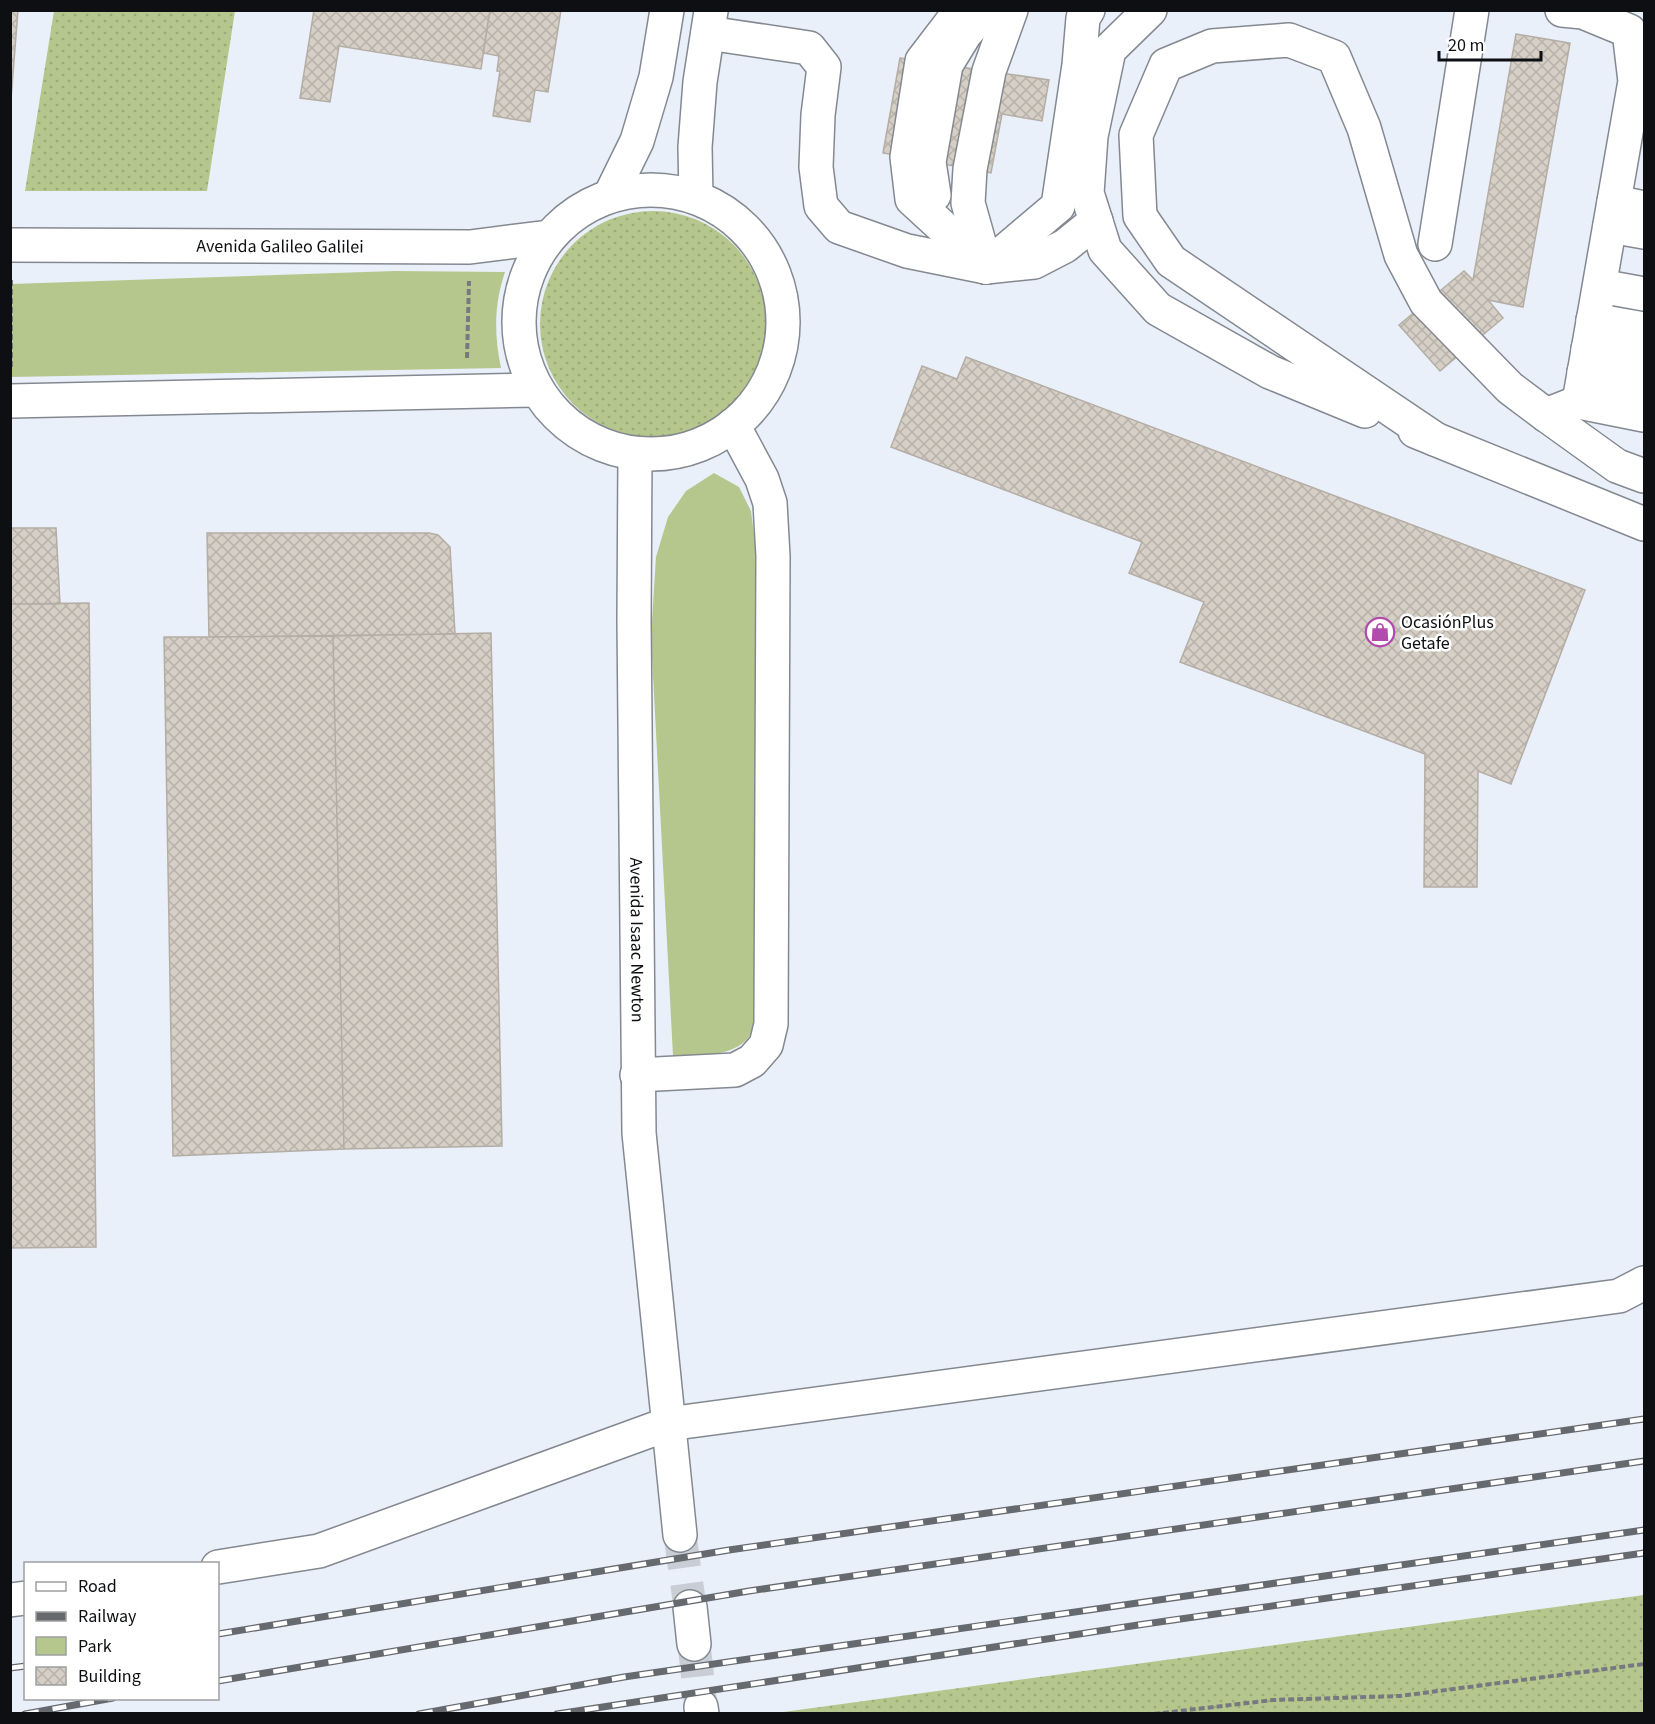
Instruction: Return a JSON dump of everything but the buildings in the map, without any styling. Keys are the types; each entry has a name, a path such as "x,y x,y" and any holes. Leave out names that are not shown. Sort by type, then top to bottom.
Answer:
{"street":[{"path":"610,196 637,141 656,77 667,10"},
{"path":"961,10 922,61 907,157 912,199 986,267"},
{"path":"986,10 964,34 946,65 929,162 935,200 986,267"},
{"path":"986,267 954,202 948,165 967,68 1003,10"},
{"path":"986,267 968,203 970,169 989,71 1011,10"},
{"path":"986,267 1058,206 1079,65 1083,18 1088,10"},
{"path":"1150,10 1109,50 1091,136 1087,193 1105,250 1158,309 1270,372 1644,524"},
{"path":"1435,244 1472,10"},
{"path":"1562,10 1582,12 1637,26 1628,190 1600,286 1586,361"},
{"path":"696,198 695,147 700,82 710,22 809,48 824,67 818,116 816,167 821,206 838,227 907,251 986,267 1034,261 1065,246 1096,221"},
{"path":"1435,440 1172,261 1140,216 1136,135 1166,65 1212,46 1289,40 1334,57 1364,128 1401,255 1426,302 1510,388 1617,466 1644,476"},
{"path":"653,190 696,198 733,219 762,250 780,289 784,332 774,373 752,410 718,437 678,452 635,454 597,443 562,421 536,390 521,352 518,311 528,272 549,237 576,212 610,196 653,190"},
{"path":"1628,190 1644,232"},
{"name":"Avenida Galileo Galilei","path":"11,244 470,247 549,237"},
{"path":"1600,286 1644,294"},
{"path":"1546,414 1586,361 1644,329"},
{"path":"1586,361 1644,360"},
{"path":"1586,361 1644,385"},
{"path":"1586,361 1644,415"},
{"path":"11,401 536,390"},
{"path":"637,1075 735,1070 752,1061 766,1045 771,1024 773,556 770,503 762,479 733,426"},
{"name":"Avenida Isaac Newton","path":"635,454 634,621 639,1133 680,1535"},
{"path":"219,1567 320,1551 668,1424 1619,1296 1644,1283"},
{"path":"690,1607 694,1644"}],"path":[{"path":"11,244 11,401"},
{"path":"466,392 470,247"},
{"path":"1154,1713 1273,1700 1400,1696 1644,1664"}],"green space":[{"path":"54,11 235,11 207,191 25,191"},
{"path":"642,211 664,211 696,219 706,224 725,236 741,252 758,281 764,302 766,324 764,346 758,367 741,396 725,412 696,429 664,437 642,437 610,429 600,424 581,412 565,396 548,367 540,335 540,313 548,281 553,271 565,252 581,236 610,219"},
{"path":"395,271 505,272 496,320 501,368 11,377 11,284"},
{"path":"714,473 739,487 751,511 756,550 755,1023 748,1039 739,1046 706,1055 673,1056 651,637 656,557 668,517 686,491"},
{"path":"1644,1595 1644,1713 776,1713"}],"tunnel":[{"path":"680,1535 690,1607"},
{"path":"694,1644 701,1707"}],"railway":[{"path":"219,1634 729,1550 1644,1419"},
{"path":"219,1681 749,1591 1644,1461"},
{"path":"419,1714 624,1677 1644,1530"},
{"path":"557,1714 1138,1625 1644,1553"},
{"path":"10,1668 24,1666"},
{"path":"25,1714 102,1700"}],"place":[{"name":"OcasiónPlus Getafe","path":"1380,632"}]}
